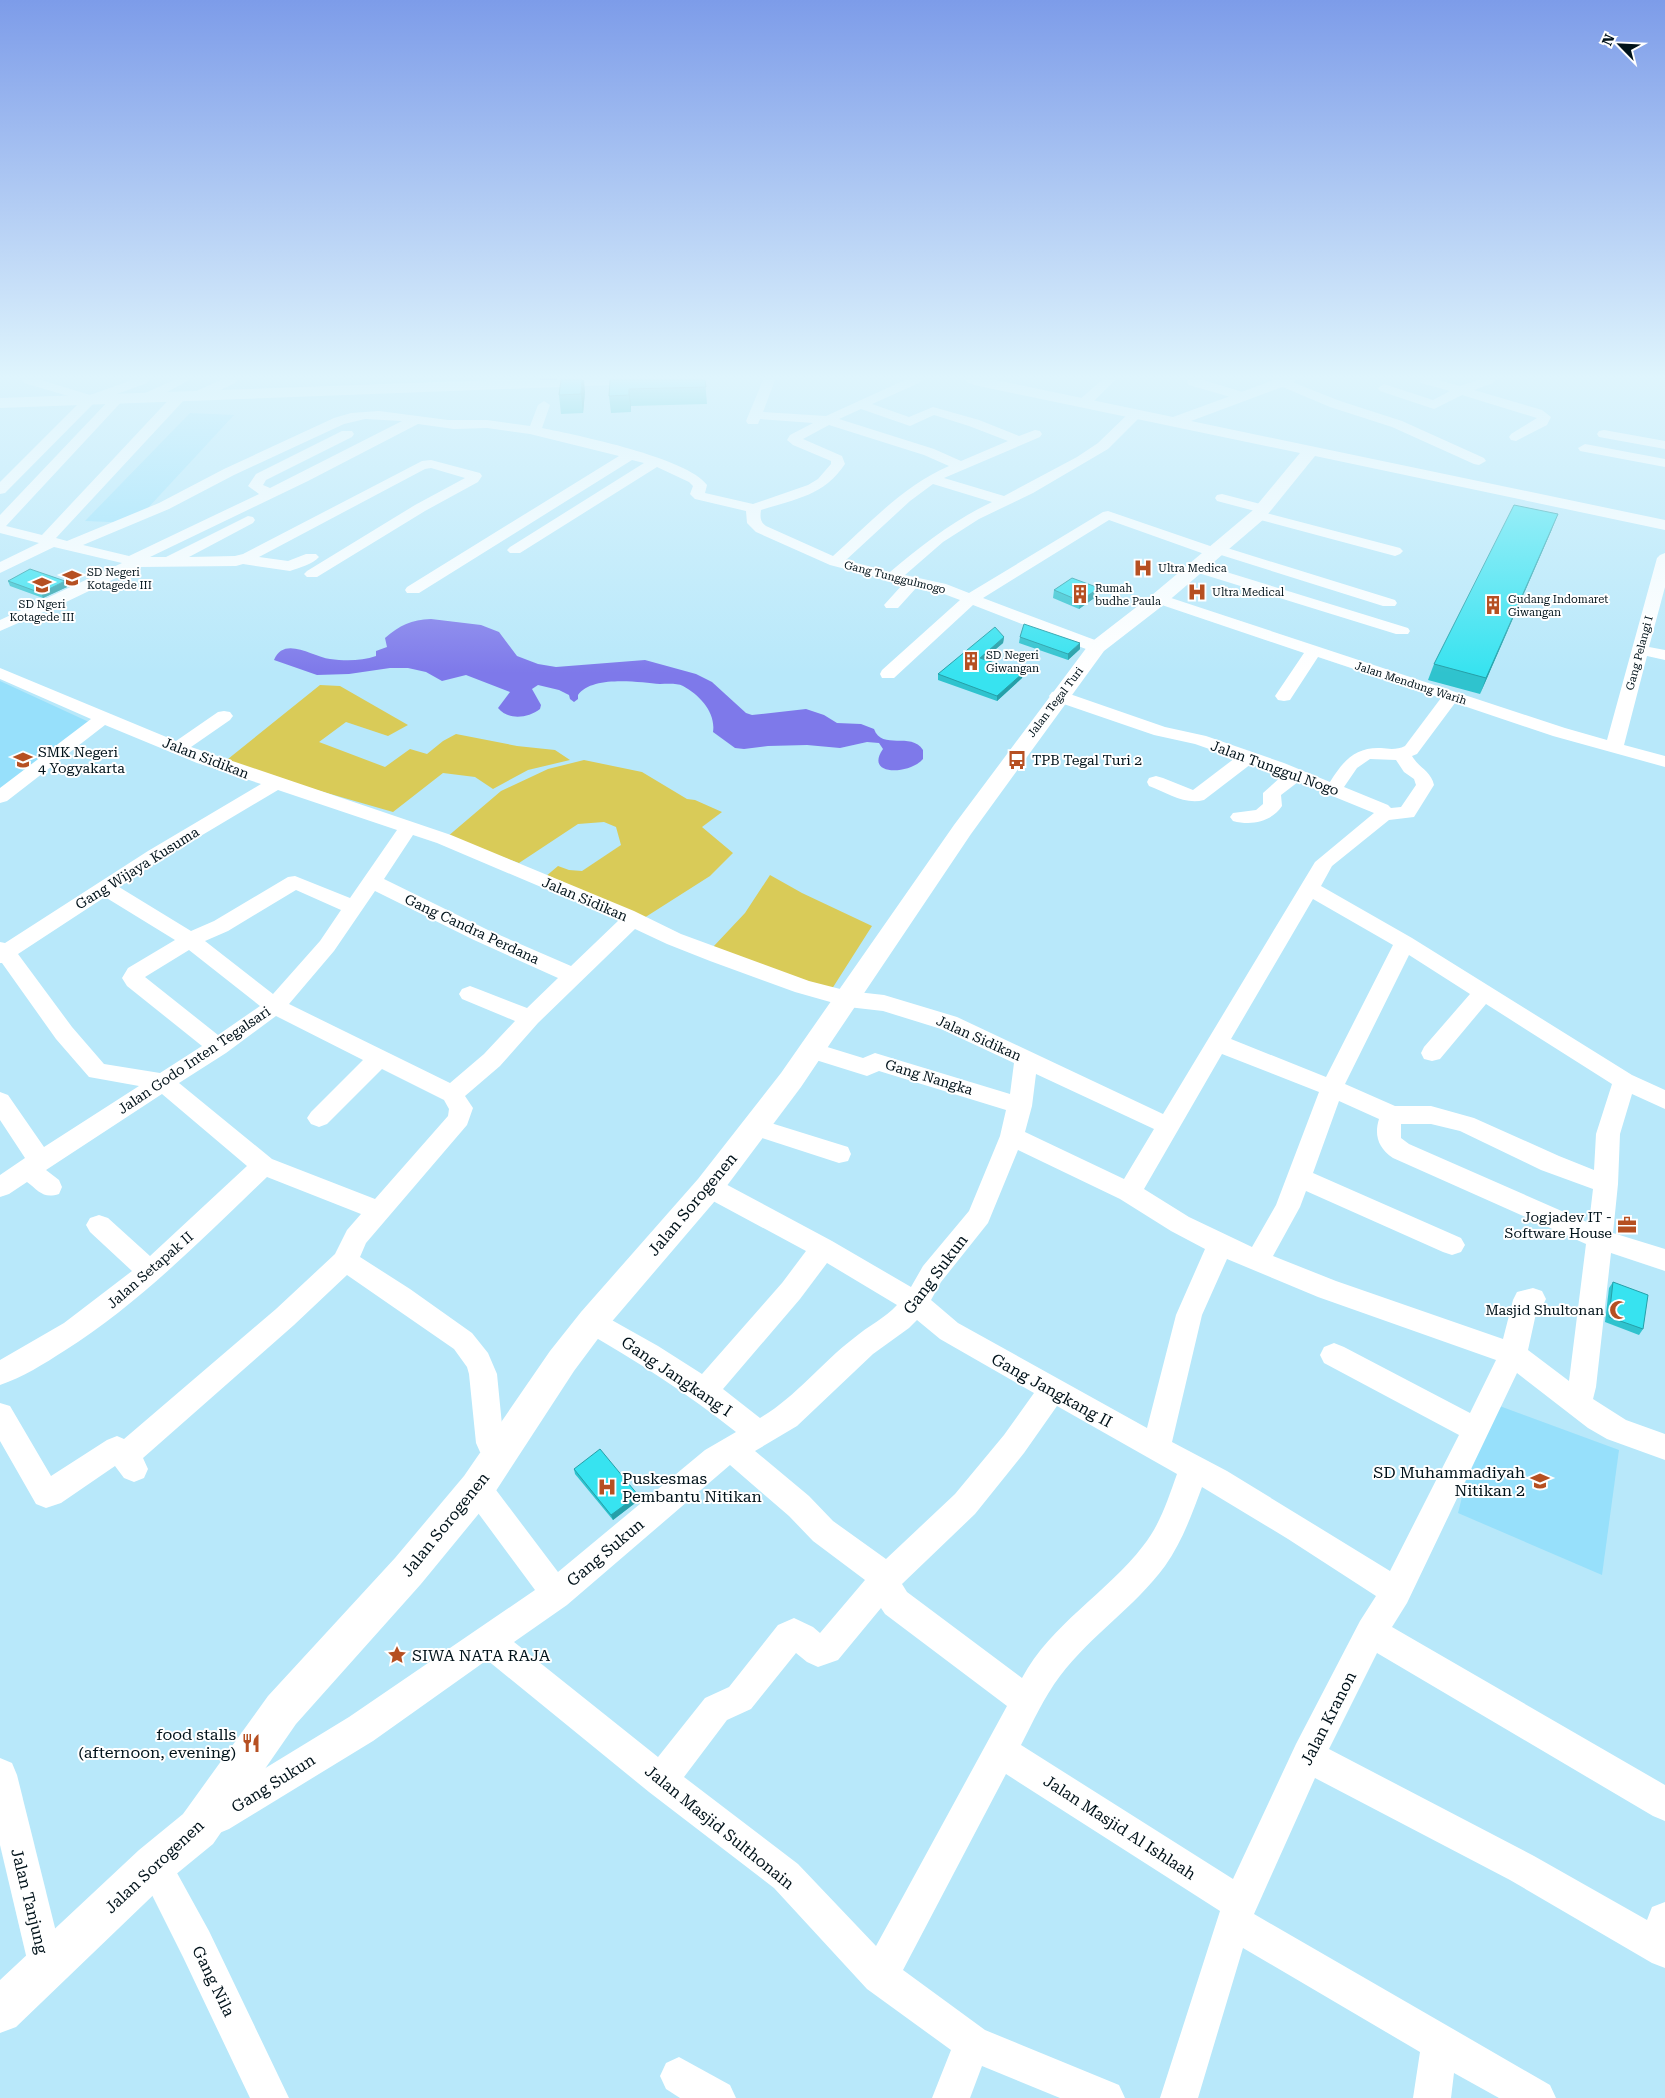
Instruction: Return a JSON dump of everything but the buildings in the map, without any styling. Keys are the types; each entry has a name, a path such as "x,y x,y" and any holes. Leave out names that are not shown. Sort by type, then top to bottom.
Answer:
{"main road":[{"name":"Jalan Tegal Turi","path":"848,999 962,830 1058,696 1097,647 1159,600 1217,551 1260,512 1288,478"},
{"path":"1441,478 1665,525"},
{"name":"Jalan Sorogenen","path":"0,2011 154,1865 198,1829 282,1710 408,1571 477,1488 562,1361 592,1322 709,1187 755,1128 848,999"}],"street":[{"path":"0,490 12,478"},
{"path":"0,524 44,478"},
{"path":"55,542 54,532 104,478"},
{"path":"0,568 55,542 164,506 218,478"},
{"path":"261,478 255,486 270,494"},
{"path":"0,626 58,600 302,478"},
{"path":"169,561 329,478"},
{"path":"242,559 397,478"},
{"path":"312,574 420,508 474,478"},
{"path":"413,590 593,478"},
{"path":"515,550 631,478"},
{"path":"689,478 700,485 697,494 700,496 754,508 806,490 823,482 827,478"},
{"path":"894,576 938,539 974,516 1052,478"},
{"path":"834,562 905,498 931,479 1004,501"},
{"path":"1222,498 1260,512 1395,551"},
{"name":"Gang Tunggulmogo","path":"754,508 753,520 759,528 834,562 860,570 914,580 971,598 1097,647"},
{"path":"888,674 971,598 1108,515 1217,551 1389,603"},
{"path":"0,529 133,561 242,559 290,566 311,556"},
{"name":"Gang Pelangi I","path":"1614,748 1665,558"},
{"path":"1197,568 1402,631"},
{"path":"892,605 914,580"},
{"name":"Jalan Mendung Warih","path":"1159,600 1313,652 1452,695 1559,732 1665,762"},
{"path":"1639,650 1665,655"},
{"path":"1284,696 1313,652"},
{"name":"Jalan Sidikan","path":"0,673 103,718 230,769 450,842 717,956 803,986 848,999 884,1003 949,1023 1168,1126"},
{"path":"1334,789 1360,757 1373,753 1402,754 1411,750 1452,695"},
{"name":"Jalan Tunggul Nogo","path":"1058,696 1160,731 1200,740 1296,774 1381,808 1384,814"},
{"path":"178,748 224,716"},
{"path":"0,797 103,718"},
{"path":"1129,1192 1302,899 1311,889 1322,865 1384,814 1407,813 1425,785 1423,777 1410,768 1402,754"},
{"path":"1156,782 1186,795 1197,796 1248,757"},
{"path":"1240,818 1264,815 1272,806 1272,793 1296,774"},
{"name":"Gang Wijaya Kusuma","path":"2,953 106,888 161,859 276,783"},
{"name":"Jalan Godo Inten Tegalsari","path":"0,1187 218,1047 275,1006 327,946 409,827"},
{"name":"Gang Candra Perdana","path":"372,881 446,919 573,976"},
{"path":"218,1047 133,979 134,976 139,971 190,940 220,926 296,882 354,908"},
{"path":"0,1415 46,1494 51,1493 117,1449 130,1462 265,1334 345,1262 356,1237 459,1119 461,1108 452,1094 275,1006 190,940 106,888"},
{"path":"1311,889 1405,944 1624,1081 1665,1100"},
{"path":"452,1094 492,1060 530,1018 633,919"},
{"path":"1258,1261 1284,1214 1332,1088 1405,944"},
{"path":"2,953 64,1033 97,1071 163,1082 263,1166 380,1211"},
{"path":"1432,1054 1483,993"},
{"path":"470,994 530,1018"},
{"path":"1218,1043 1332,1088 1392,1115 1431,1115 1466,1124 1550,1163 1606,1184"},
{"name":"Gang Nangka","path":"811,1050 867,1068 875,1061 1020,1106"},
{"path":"319,1118 380,1057"},
{"name":"Gang Sukun","path":"198,1829 361,1729 556,1594 715,1459 787,1417 863,1346 900,1320 916,1303 932,1274 979,1216 1012,1136 1020,1106 1026,1058"},
{"path":"1578,1402 1582,1387 1600,1240 1606,1184 1608,1134 1624,1081"},
{"path":"0,1101 35,1165 50,1187"},
{"path":"1392,1115 1387,1138 1394,1147 1600,1240 1665,1260"},
{"path":"755,1128 839,1154"},
{"path":"1012,1136 1129,1192 1180,1224 1220,1245 1327,1289 1513,1354 1598,1419 1617,1430 1665,1447"},
{"name":"Jalan Setapak II","path":"0,1374 50,1346 100,1313 150,1272 263,1166"},
{"path":"1299,1177 1452,1245"},
{"name":"Gang Jangkang II","path":"709,1187 824,1248 916,1303 949,1332 1194,1468 1298,1529 1396,1592"},
{"path":"99,1225 150,1272"},
{"path":"1156,1448 1189,1315 1220,1245"},
{"path":"705,1391 791,1291 824,1248"},
{"path":"345,1262 401,1297 463,1342 478,1361 483,1374 490,1443 504,1449"},
{"name":"Jalan Kranon","path":"1179,2098 1236,1913 1308,1756 1371,1632 1396,1592 1513,1354 1526,1300 1533,1299"},
{"name":"Gang Jangkang I","path":"592,1322 648,1354 705,1391 760,1434"},
{"path":"1334,1355 1476,1430"},
{"path":"661,1780 716,1709 740,1698 789,1636 794,1634 818,1650 827,1648 887,1578 965,1504 1014,1444 1052,1390"},
{"path":"732,1449 799,1506 823,1531 887,1578"},
{"path":"880,1976 1048,1663 1139,1574 1155,1554 1169,1530 1194,1468"},
{"path":"477,1488 556,1594"},
{"path":"887,1578 887,1591 896,1603 1027,1701"},
{"path":"1371,1632 1665,1804"},
{"name":"Jalan Masjid Sulthonain","path":"488,1641 661,1780 786,1876 880,1976 972,2043 1106,2098"},
{"name":"Jalan Masjid Al Ishlaah","path":"1000,1750 1236,1913 1481,2068 1537,2098"},
{"path":"1308,1756 1663,1939"},
{"name":"Jalan Tanjung","path":"0,1775 47,1968"},
{"name":"Gang Nila","path":"154,1865 196,1944 270,2098"},
{"path":"1432,2098 1440,2042"},
{"path":"951,2098 972,2043"},
{"path":"679,2076 717,2098"}],"shaded area":[{"path":"127,478 176,478 134,523 85,521"},
{"path":"431,619 481,625 499,632 517,656 538,664 556,667 645,660 696,674 712,682 746,713 752,715 806,709 824,715 837,723 861,724 874,729 883,739 911,742 923,750 923,759 908,768 891,770 884,768 879,764 879,758 883,749 879,743 867,742 840,748 807,745 735,748 713,732 712,718 706,705 695,694 678,684 629,681 605,682 585,689 574,702 570,699 569,695 559,690 538,685 532,689 541,705 540,709 519,717 508,715 498,708 510,692 466,675 442,681 426,672 408,668 390,668 349,674 317,675 274,660 285,649 292,648 330,659 353,660 371,658 376,656 376,651 387,647 385,638 396,630 412,622"},
{"name":"SMK Negeri 4 Yogyakarta","path":"0,681 89,722 0,797"},
{"path":"320,685 340,686 408,725 388,736 346,722 319,742 385,767 410,749 427,754 443,741 456,734 517,746 555,750 570,760 528,770 493,789 475,777 443,773 393,812 223,763"},
{"path":"584,760 642,772 687,799 695,800 722,812 702,827 733,853 710,876 644,918 545,877 558,866 569,870 582,871 621,845 616,827 604,822 578,824 519,863 447,837 501,791 548,769"},
{"path":"770,875 802,893 872,926 830,992 713,947 745,913"},
{"name":"SD Muhammadiyah Nitikan 2","path":"1486,1401 1619,1450 1602,1575 1458,1513"}],"place":[{"name":"Ultra Medica","path":"1143,568"},
{"name":"SD Negeri Kotagede III","path":"72,578"},
{"name":"SD Ngeri Kotagede III","path":"42,585"},
{"name":"Ultra Medical","path":"1197,592"},
{"name":"Rumah budhe Paula","path":"1080,594"},
{"name":"Gudang Indomaret Giwangan","path":"1493,605"},
{"name":"SD Negeri Giwangan","path":"971,661"},
{"name":"SMK Negeri 4 Yogyakarta","path":"23,760"},
{"name":"TPB Tegal Turi 2","path":"1017,760"},
{"name":"Jogjadev IT - Software House","path":"1627,1225"},
{"name":"Masjid Shultonan","path":"1619,1310"},
{"name":"SD Muhammadiyah Nitikan 2","path":"1540,1481"},
{"name":"Puskesmas Pembantu Nitikan","path":"607,1487"},
{"name":"SIWA NATA RAJA","path":"397,1655"},
{"name":"food stalls (afternoon, evening)","path":"251,1743"}]}
